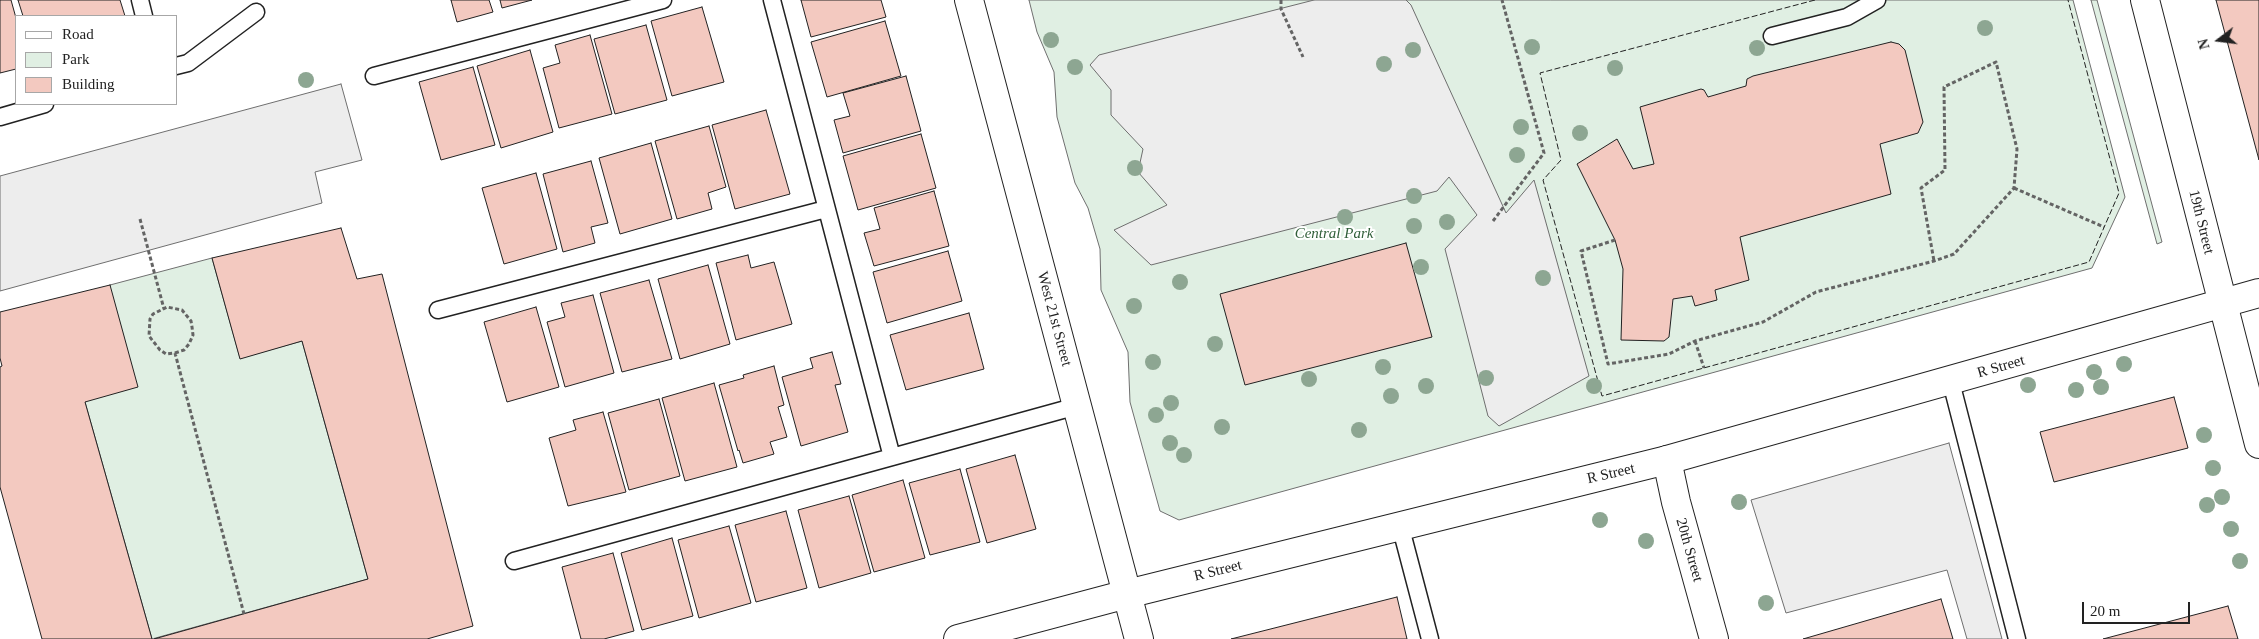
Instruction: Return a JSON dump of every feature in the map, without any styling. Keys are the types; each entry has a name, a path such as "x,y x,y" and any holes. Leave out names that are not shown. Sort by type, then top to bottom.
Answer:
{"street":[{"name":"West 21st Street","path":"969,0 1138,639"},
{"name":"19th Street","path":"2145,0 2259,444"},
{"name":"R Street","path":"958,639 1400,525 1667,460 1951,382 2259,293"},
{"name":"20th Street","path":"1667,460 1676,502 1714,639"}],"lane":[{"path":"140,0 144,15"},
{"path":"374,76 663,0"},
{"path":"772,0 892,457"},
{"path":"1772,36 1847,17 1878,0"},
{"path":"178,66 188,63 256,12"},
{"path":"0,117 42,105"},
{"path":"438,310 826,209"},
{"path":"1951,382 2017,639"},
{"path":"514,561 1077,406"},
{"path":"1400,525 1430,639"}],"path":[{"path":"1280,0 1281,9 1303,57"},
{"path":"1493,221 1544,153 1502,0"},
{"path":"1615,240 1581,251 1608,364 1669,354 1696,341 1763,322 1816,292 1934,260 1954,254 2014,188 2017,149 1996,62 1944,88 1945,170 1921,188 1934,260"},
{"path":"2014,188 2104,227"},
{"path":"140,219 164,309"},
{"path":"167,307 182,310 191,321 193,336 184,350 175,354 166,354 160,350 149,336 150,319 153,314 167,307"},
{"path":"1696,341 1704,368"},
{"path":"175,354 244,614"}],"green space":[{"name":"Central Park","path":"1029,0 2073,0 2125,197 2092,268 1179,520 1160,511 1130,402 1128,352 1101,290 1100,249 1088,208 1075,183 1057,117 1054,72 1037,32"},
{"path":"2091,0 2097,0 2162,242 2157,244"},
{"path":"212,258 240,358 302,341 368,579 152,639 85,402 110,285"}],"shaded area":[{"path":"1314,0 1406,0 1411,5 1506,213 1534,180 1589,376 1499,426 1488,416 1445,249 1477,215 1449,177 1437,191 1151,265 1114,230 1167,205 1138,172 1143,149 1111,115 1111,90 1090,65 1099,55"},
{"path":"341,84 362,160 315,172 322,203 0,291 0,176"},
{"path":"1949,443 2002,639 1967,639 1947,570 1786,613 1751,500"}],"building":[{"path":"0,0 11,0 15,15 15,69 0,73"},
{"path":"18,0 120,0 125,15 23,15"},
{"path":"451,0 489,0 493,12 457,22"},
{"path":"500,0 532,0 502,8"},
{"path":"801,0 881,0 886,17 811,37"},
{"path":"2216,0 2259,0 2259,160"},
{"path":"702,7 724,82 672,96 651,21"},
{"path":"885,21 901,76 827,97 811,42"},
{"path":"646,25 667,100 615,114 594,39"},
{"path":"590,35 612,114 559,128 543,68 560,63 555,45"},
{"path":"1891,42 1899,44 1905,50 1923,122 1918,133 1880,144 1891,194 1740,237 1749,280 1715,290 1717,300 1695,306 1692,296 1673,299 1669,337 1664,341 1621,340 1623,269 1615,240 1577,164 1617,139 1633,169 1654,164 1640,107 1701,89 1704,90 1708,97 1746,86 1747,79 1753,76"},
{"path":"530,50 553,132 501,148 477,66"},
{"path":"473,67 495,145 441,160 419,82"},
{"path":"906,76 921,131 843,153 834,120 850,116 843,93"},
{"path":"766,110 790,194 735,209 712,125"},
{"path":"709,126 726,187 708,193 712,209 677,219 655,141"},
{"path":"921,134 936,188 858,210 843,156"},
{"path":"651,143 672,219 620,234 599,158"},
{"path":"591,161 608,223 591,227 595,243 563,252 543,174"},
{"path":"536,173 557,249 504,264 482,188"},
{"path":"934,191 949,246 874,266 864,233 880,229 874,208"},
{"path":"341,228 357,279 382,274 473,626 427,639 154,639 368,579 302,341 240,359 212,258"},
{"path":"1406,243 1432,337 1245,385 1220,294"},
{"path":"948,251 962,301 887,323 873,272"},
{"path":"748,255 751,268 774,262 792,324 736,340 716,263"},
{"path":"708,265 730,344 680,359 658,279"},
{"path":"649,280 672,359 622,372 600,293"},
{"path":"110,285 138,387 85,402 152,639 42,639 0,487 0,367 2,366 0,358 0,312"},
{"path":"593,295 614,373 565,387 547,322 565,317 561,303"},
{"path":"536,307 559,387 507,402 484,322"},
{"path":"969,313 984,369 906,390 890,335"},
{"path":"832,352 841,384 835,385 848,432 801,446 782,377 813,368 810,358"},
{"path":"774,366 784,405 778,407 787,437 770,442 774,454 743,463 719,385 744,378 743,375"},
{"path":"714,383 737,467 685,481 662,398"},
{"path":"2174,397 2188,448 2054,482 2040,432"},
{"path":"659,399 680,476 629,490 608,413"},
{"path":"603,412 626,492 568,506 549,438 576,430 573,420"},
{"path":"1015,455 1036,529 987,543 966,469"},
{"path":"960,469 980,542 930,555 909,483"},
{"path":"903,480 925,558 874,572 852,495"},
{"path":"849,496 871,573 819,588 798,510"},
{"path":"786,511 807,588 756,602 735,525"},
{"path":"729,526 751,603 699,618 678,540"},
{"path":"672,538 693,616 642,630 621,553"},
{"path":"613,553 634,631 604,639 581,639 562,567"},
{"path":"1397,597 1407,639 1231,639"},
{"path":"1941,599 1953,639 1803,639"},
{"path":"2228,606 2238,639 2103,639"}],"fence":[{"path":"1815,0 1540,73 1561,160 1543,180 1602,396 2089,262 2119,193 2068,0"}]}
